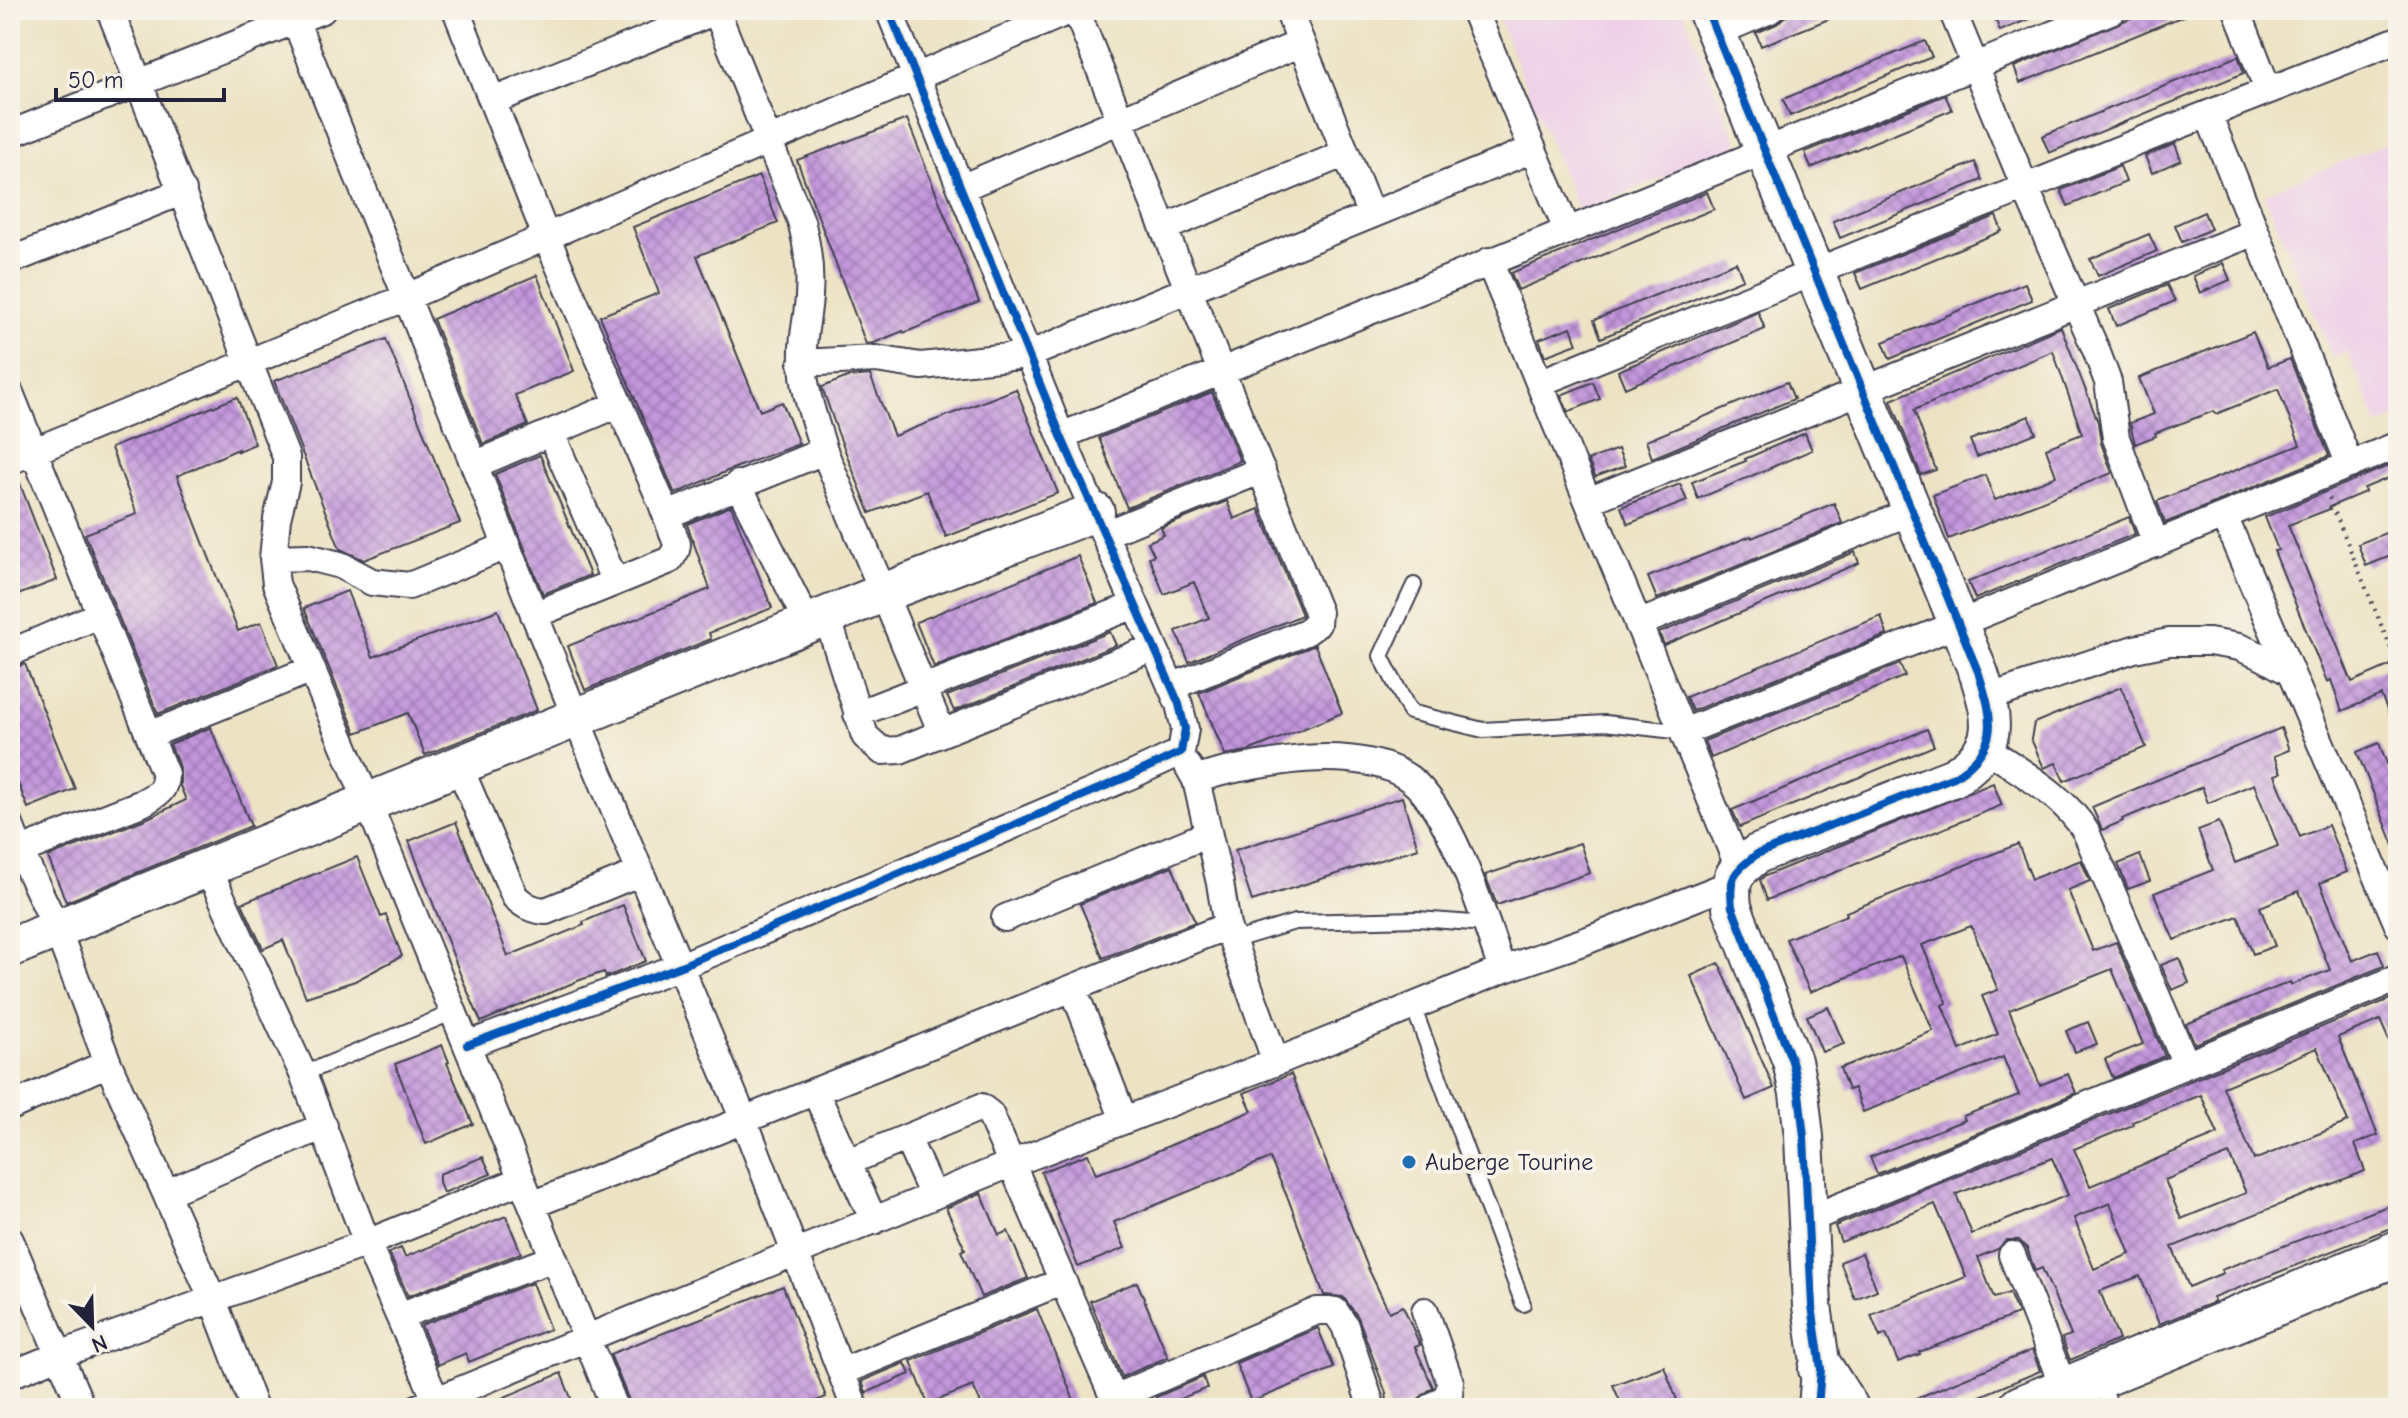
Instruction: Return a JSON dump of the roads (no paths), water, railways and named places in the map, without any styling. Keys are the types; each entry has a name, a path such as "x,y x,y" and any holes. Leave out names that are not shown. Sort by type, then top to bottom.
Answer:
{"highway":[{"path":"2021,1408 2092,1392 2398,1253"},
{"path":"1819,1389 1846,1408"}],"street":[{"path":"110,10 286,457 286,482 277,519 273,558 276,584 615,1408"},
{"path":"10,134 140,82 293,15 322,10"},
{"path":"456,10 546,236 667,515 824,451"},
{"path":"889,10 1061,436 1179,704 1185,729 1181,752 1196,780 1230,934 1276,1062"},
{"path":"22,457 407,297 768,139 1074,10 1318,612 1317,624 1306,632 1171,687"},
{"path":"1288,10 1371,215"},
{"path":"1474,10 1567,230"},
{"path":"208,868 303,1074 367,1243 399,1316 426,1404 1013,1163 1276,1062 1502,970 1588,940 1734,876 1757,854 1954,777 1974,764 1986,748 1990,724 1987,698 1712,21 1770,10"},
{"path":"1952,10 2108,382 2116,438 2156,544"},
{"path":"1061,436 2113,10"},
{"path":"2237,10 2268,90"},
{"path":"493,101 716,11 801,221 808,246 808,313 802,363 824,451 942,733"},
{"path":"293,15 576,718 744,1120 855,1408"},
{"path":"1539,383 2398,40"},
{"path":"961,188 1301,43"},
{"path":"2208,114 2350,465"},
{"path":"802,363 876,359 921,366 1028,355 1533,149"},
{"path":"1164,228 1346,153"},
{"path":"10,261 183,191"},
{"path":"1588,501 2255,232"},
{"path":"1489,261 1683,732 1734,876 1732,907 1792,1061 1804,1137 1819,1389"},
{"path":"10,393 22,457 99,615 165,774 165,785 158,794 142,803 20,851"},
{"path":"474,465 619,404"},
{"path":"551,433 615,582"},
{"path":"1683,732 2398,445"},
{"path":"10,948 883,593 1262,470"},
{"path":"738,484 817,620 865,736 882,751 900,750 1154,647"},
{"path":"534,615 670,560 677,544 662,504"},
{"path":"1638,624 1912,511"},
{"path":"2224,516 2398,925"},
{"path":"273,558 308,557 340,565 372,582 409,586 506,546"},
{"path":"857,714 1135,605"},
{"path":"10,653 99,615"},
{"path":"1987,698 2134,649 2169,642 2209,642 2239,647 2291,673"},
{"path":"149,735 312,669"},
{"path":"1986,748 2062,801 2076,815 2186,1064"},
{"path":"467,1045 681,966 1181,752"},
{"path":"1196,780 1221,770 1317,756 1355,760 1383,767 1409,779 1424,793 1444,821 1487,924 1502,970"},
{"path":"459,766 515,897 525,906 546,911 641,872"},
{"path":"10,825 57,929 108,1063 213,1300 254,1408"},
{"path":"1005,918 1208,834"},
{"path":"532,1205 1073,988 1230,934"},
{"path":"1807,1220 2398,978"},
{"path":"1073,988 1124,1120"},
{"path":"10,1107 108,1063"},
{"path":"815,1091 874,1221"},
{"path":"848,1162 981,1107 990,1114 1013,1163 1116,1403 1317,1311 1335,1311 1345,1326 1372,1408"},
{"path":"166,1193 324,1126"},
{"path":"907,1138 933,1196"},
{"path":"10,1375 367,1243 522,1180"},
{"path":"10,1240 82,1408"},
{"path":"2012,1255 2092,1392"},
{"path":"399,1316 554,1258"},
{"path":"841,1372 1063,1281"},
{"path":"1425,1311 1450,1382 1449,1395 1430,1408"}],"lane":[{"path":"1414,585 1381,656 1410,712 1483,730 1605,723 1683,732"},
{"path":"1230,934 1295,922 1418,919 1487,924"},
{"path":"1413,1006 1523,1304"},
{"path":"303,1074 454,1012"}],"place":[{"name":"Auberge Tourine","path":"1409,1162"}]}
